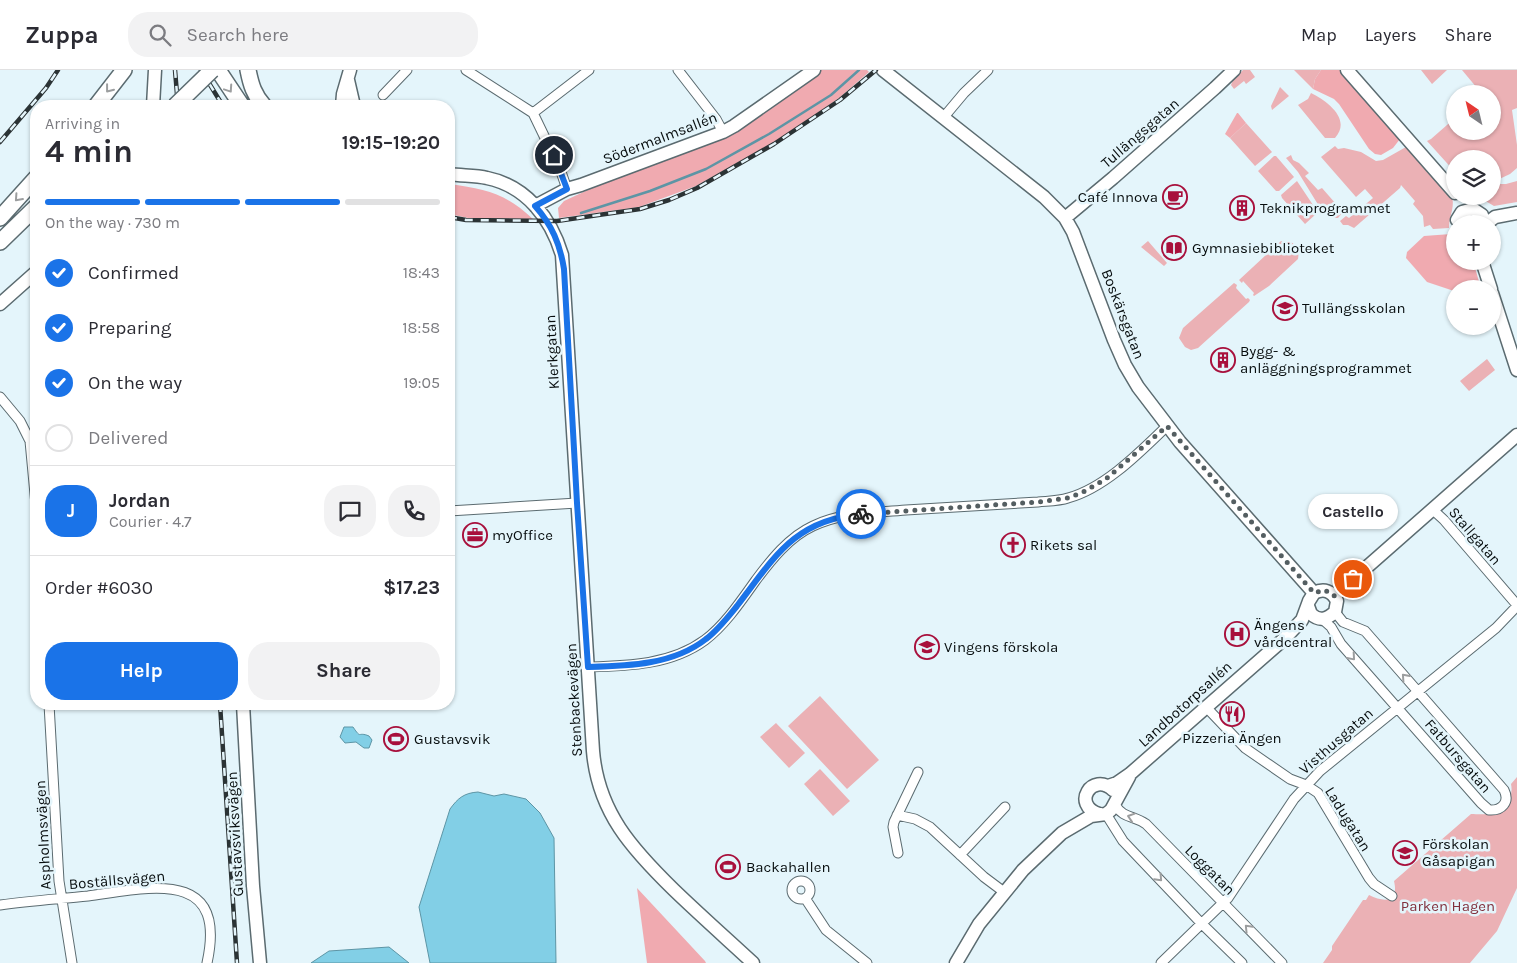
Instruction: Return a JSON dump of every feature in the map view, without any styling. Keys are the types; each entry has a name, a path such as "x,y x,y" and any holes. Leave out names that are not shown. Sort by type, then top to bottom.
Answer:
{"main road":[{"path":"101,100 124,70"},
{"path":"173,100 202,70"},
{"path":"181,100 212,70"},
{"path":"218,70 238,100"},
{"path":"248,70 251,85 259,100"},
{"path":"0,218 30,185"},
{"path":"0,242 30,213"}],"street":[{"path":"153,100 154,70"},
{"path":"383,95 406,70"},
{"path":"466,70 533,113 560,168 567,189"},
{"path":"533,113 589,70"},
{"path":"678,70 716,119 723,132"},
{"name":"Södermalmsallén","path":"535,206 567,189 581,186 723,132 814,70"},
{"name":"Boskärsgatan","path":"883,70 1044,197 1065,218 1078,241 1125,365 1146,399 1167,426 1314,593"},
{"path":"943,118 964,93 988,70"},
{"name":"Tullängsgatan","path":"1065,218 1114,178 1234,70"},
{"path":"1347,70 1446,183"},
{"path":"342,100 349,75"},
{"path":"349,75 353,100"},
{"path":"455,175 478,176 503,183 526,196 535,206"},
{"path":"1469,205 1481,215"},
{"name":"Klerkgatan","path":"535,206 552,228 562,255 577,503"},
{"path":"1460,215 1462,212 1475,215"},
{"path":"1500,215 1517,213"},
{"path":"0,304 30,277"},
{"path":"1501,321 1517,370"},
{"path":"0,397 20,421 30,441"},
{"path":"588,667 626,666 651,662 683,652 700,643 714,632 729,615 770,561 812,526 848,515 1038,502 1068,498 1089,490 1106,479 1167,426"},
{"path":"1334,596 1517,435"},
{"path":"455,510 577,503"},
{"name":"Stenbackevägen","path":"577,503 594,768 602,795 616,823 632,847 753,963"},
{"name":"Stallgatan","path":"1432,508 1517,606"},
{"path":"1325,590 1334,596 1337,601 1335,612 1329,618 1320,619 1311,614 1308,606 1314,593 1325,590"},
{"name":"Landbotorpsallén","path":"1108,786 1117,783 1130,774 1284,639 1302,620 1308,606"},
{"name":"Visthusgatan","path":"1201,923 1234,890 1294,799 1306,785 1320,771 1496,628 1517,606"},
{"name":"Fatbursgatan","path":"1320,619 1331,627 1341,644 1486,809 1492,811 1501,809 1505,805 1507,796 1504,790 1365,632 1343,622 1335,612"},
{"name":"Landbotorpsallén","path":"1284,639 1320,619"},
{"name":"Ladugatan","path":"1206,707 1245,748 1290,779 1306,785 1318,793 1369,878 1374,884 1392,896"},
{"name":"Aspholmsvägen","path":"49,710 61,898 72,963"},
{"name":"Gustavsviksvägen","path":"243,710 253,886 260,963"},
{"path":"898,852 893,827 897,814 918,772"},
{"name":"Landbotorpsallén","path":"1109,808 1130,774"},
{"path":"1062,833 1085,801 1086,794 1090,788 1096,785 1108,786 1112,790 1109,808 1123,841 1242,963"},
{"path":"1085,801 1092,812 1109,808"},
{"path":"960,855 1005,807"},
{"path":"956,963 979,924 1004,892 1034,859 1062,833 1084,819 1109,808"},
{"name":"Loggatan","path":"1109,808 1146,824 1282,963"},
{"path":"897,814 923,822 984,877 1004,892"},
{"name":"Boställsvägen","path":"0,905 148,888 174,888 189,894 202,904 207,913 211,937 207,963"},
{"path":"805,898 826,930 866,963"},
{"path":"1161,963 1201,923"}],"green space":[{"path":"1243,70 1250,70 1255,77 1246,84 1244,81 1234,89 1231,85 1233,80"},
{"path":"1294,70 1321,70 1315,79 1313,89"},
{"path":"1421,70 1447,70 1432,84"},
{"path":"1462,70 1517,70 1517,108 1512,110 1517,145 1517,168 1501,178 1501,150 1446,150 1446,162 1427,141 1446,126 1446,140 1501,140 1501,85 1474,85"},
{"path":"1280,87 1289,96 1272,110 1271,106"},
{"path":"1311,93 1330,106 1339,118 1341,124 1340,131 1335,138 1325,138 1298,105 1308,99"},
{"path":"1246,123 1272,152 1255,166 1230,138"},
{"path":"1335,146 1338,149 1344,148 1361,152 1376,161 1383,160 1406,147 1446,190 1446,205 1453,205 1451,215 1446,215 1446,228 1433,229 1430,225 1424,227 1423,216 1413,204 1415,201 1401,185 1400,188 1354,228 1343,225 1340,221 1346,216 1349,218 1373,198 1365,189 1356,197 1321,157"},
{"path":"1291,155 1293,160 1309,173 1305,176 1318,190 1322,188 1343,212 1338,218 1331,218 1322,211 1298,172 1286,158"},
{"path":"1274,156 1294,177 1279,191 1276,191 1258,171"},
{"path":"1297,181 1313,205 1316,214 1305,224 1281,195"},
{"path":"1517,181 1517,202 1501,205 1501,184"},
{"path":"1148,241 1167,263 1164,266 1141,247"},
{"path":"1281,241 1295,245 1298,251 1298,259 1269,286 1254,296 1254,293 1243,281 1242,283 1239,280"},
{"path":"1234,283 1246,299 1250,300 1249,302 1198,348 1191,350 1185,347 1179,338 1183,328"},
{"path":"1487,359 1495,370 1469,391 1460,381"},
{"path":"820,696 879,760 847,789 788,726"},
{"path":"776,723 805,753 789,768 760,737"},
{"path":"820,769 850,801 833,816 804,784"},
{"name":"Parken Hagen","path":"1517,777 1517,888 1497,931 1470,963 1323,963 1332,950 1332,946 1363,900 1366,900 1369,895 1385,900 1393,897 1394,881 1471,814 1489,814 1504,806 1510,798 1511,784"}],"shaded area":[{"path":"821,70 867,70 869,72 839,98 783,137 696,186 639,207 559,218 558,208 564,201 603,183 725,138"},
{"path":"1321,70 1342,70 1400,139 1393,148 1381,155 1375,154 1369,149 1339,104 1334,99 1313,89 1315,79"},
{"path":"1237,113 1246,123 1230,138 1225,134"},
{"path":"455,185 484,190 504,198 533,219 468,218 455,215"},
{"path":"1446,234 1446,270 1476,270 1479,280 1446,280 1446,288 1427,282 1406,258 1407,252 1424,236"},
{"path":"637,888 705,961 706,963 647,963"}],"water":[{"path":"344,727 353,727 359,734 369,736 372,740 369,748 364,748 356,742 345,743 340,737"},
{"path":"478,792 494,796 504,794 526,799 540,813 554,838 556,963 430,963 419,907 450,809 462,797"},
{"path":"389,947 409,963 311,963 329,951"}],"waterway":[{"path":"581,213 650,191 706,169 769,134 831,95 859,70"}],"railway":[{"path":"36,100 58,70"},
{"path":"175,70 178,100"},
{"path":"201,70 219,100"},
{"path":"455,218 466,220 557,221 640,209 669,200 697,188 774,144 840,100 876,70"},
{"path":"0,142 30,107"},
{"path":"220,710 237,963"}],"way so far":[{"path":"861,514 1038,502 1068,498 1094,487 1106,479 1167,426 1314,593 1325,590 1334,596 1353,579"}],"place":[{"name":"Café Innova","path":"1175,197"},
{"name":"Teknikprogrammet","path":"1242,208"},
{"name":"Gymnasiebiblioteket","path":"1174,248"},
{"name":"Tullängsskolan","path":"1285,308"},
{"name":"Bygg- & anläggningsprogrammet","path":"1223,360"},
{"name":"myOffice","path":"475,535"},
{"name":"Rikets sal","path":"1013,545"},
{"name":"Castello","path":"1353,579"},
{"name":"Ängens vårdcentral","path":"1237,634"},
{"name":"Vingens förskola","path":"927,647"},
{"name":"Pizzeria Ängen","path":"1232,714"},
{"name":"Gustavsvik","path":"396,739"},
{"name":"Förskolan Gåsapigan","path":"1405,853"},
{"name":"Backahallen","path":"728,867"}],"route":[{"path":"554,155 567,189 535,206 545,217 558,241 564,269 588,667 626,666 670,658 706,640 746,595 770,561 791,541 812,526 848,515 861,514"}]}
